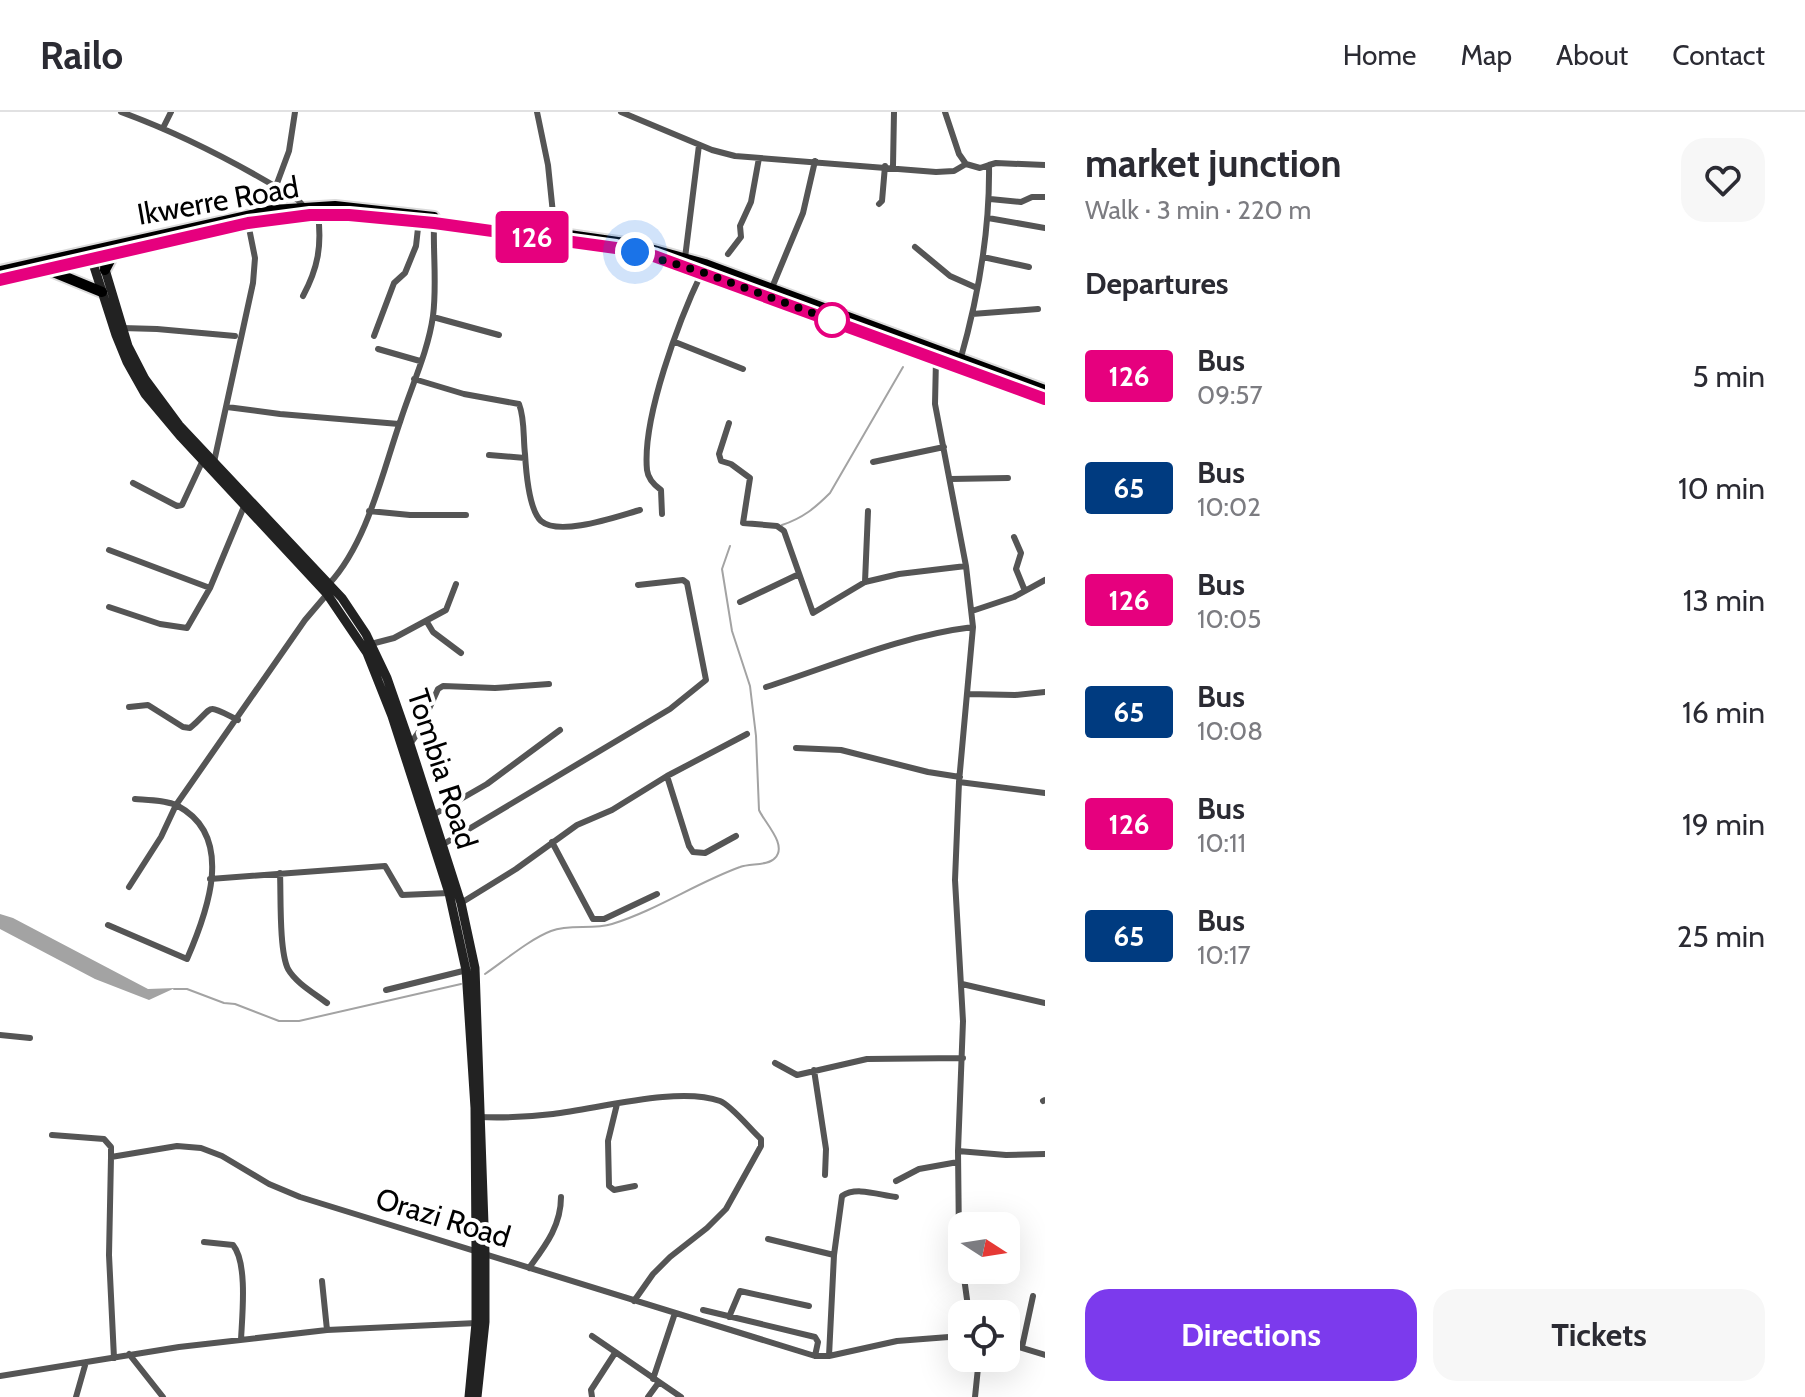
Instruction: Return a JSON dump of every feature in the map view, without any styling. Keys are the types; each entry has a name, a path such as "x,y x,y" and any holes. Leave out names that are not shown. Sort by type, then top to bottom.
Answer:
{"main road":[{"name":"Ikwerre Road","path":"0,271 96,253 253,214 350,207 632,244 685,258 937,355"},
{"name":"Ikwerre Road","path":"0,280 96,253 114,253 305,211 434,223 654,256 1045,390"},
{"name":"Tombia Road","path":"96,253 105,270 135,362 157,397 208,461"},
{"name":"Tombia Road","path":"96,253 102,292 116,335 135,378 154,408 330,588 371,644 387,678 410,744 456,896 470,969 481,1252 477,1397"},
{"path":"105,270 114,253"},
{"path":"46,269 102,292"},
{"name":"Ikwerre Road","path":"959,363 1045,399"},
{"name":"Tombia Road","path":"330,588 377,673 456,896 458,922 470,969"},
{"name":"Tombia Road","path":"469,1397 480,1322"}],"street":[{"path":"121,112 225,157 298,200 305,211"},
{"path":"163,128 171,112"},
{"path":"276,186 289,151 295,112"},
{"path":"537,112 551,189 555,233"},
{"path":"621,112 699,145 735,156 946,172 966,164 980,168 996,163 1045,165"},
{"path":"879,204 889,166 894,112"},
{"path":"945,112 959,154 966,164"},
{"path":"685,258 699,145"},
{"path":"728,254 741,237 740,226 748,210 759,158"},
{"path":"771,290 803,213 815,161"},
{"path":"959,363 983,257 990,199 989,165"},
{"path":"990,199 1021,202 1032,197 1045,197"},
{"path":"303,296 315,274 321,252 318,214"},
{"path":"988,218 1045,228"},
{"path":"374,336 391,289 396,279 405,273 416,246 416,222"},
{"path":"133,483 177,506 182,505 208,461 227,407 255,272 248,223"},
{"path":"129,887 161,837 176,805 352,553 399,424 433,317 434,223"},
{"path":"915,247 950,276 977,288"},
{"path":"983,257 1029,267"},
{"path":"662,514 661,490 653,485 647,472 652,418 664,370 702,272"},
{"path":"972,314 1038,309"},
{"path":"433,317 499,335"},
{"path":"122,328 235,336"},
{"path":"675,342 743,369"},
{"path":"378,349 420,361"},
{"path":"937,355 935,404 966,566 973,627 955,880 963,1058 958,1151 959,1241 967,1300"},
{"path":"414,379 464,394 519,404 525,458 535,513 540,520 549,525 577,526 640,510"},
{"path":"227,407 399,424"},
{"path":"729,423 719,454 721,461 731,464 750,478 743,523 777,526 784,531 814,613 865,582 899,574 966,566"},
{"path":"873,462 944,447"},
{"path":"489,455 525,458"},
{"path":"951,479 1008,478"},
{"path":"109,607 160,624 187,628 210,588 246,501"},
{"path":"369,511 466,515"},
{"path":"865,582 868,511"},
{"path":"1014,537 1021,553 1016,569 1025,591"},
{"path":"109,550 210,588"},
{"path":"740,602 799,574"},
{"path":"442,845 670,709 706,680 687,583 671,580 638,585"},
{"path":"972,611 1045,580"},
{"path":"371,644 394,638 446,610 456,584"},
{"path":"427,622 433,632 461,653"},
{"path":"766,687 898,641 973,627"},
{"path":"410,744 438,689 443,686 495,688 549,684"},
{"path":"968,694 1045,692"},
{"path":"129,707 148,705 183,727 190,728 206,710 213,708 238,720"},
{"path":"433,815 487,784 560,730"},
{"path":"210,879 385,866 402,895 456,896 516,869 577,825 612,810 667,776 747,734"},
{"path":"796,748 841,750 960,780 1045,793"},
{"path":"667,776 693,852 705,853 736,836"},
{"path":"108,925 187,959 206,910 210,842 196,819 176,805 135,799"},
{"path":"552,842 593,919 604,919 657,894"},
{"path":"280,873 284,952 288,969 327,1003"},
{"path":"386,990 470,969"},
{"path":"962,984 1045,1003"},
{"path":"0,1035 30,1038"},
{"path":"775,1063 797,1075 867,1059 963,1058"},
{"path":"814,1070 826,1149 825,1175"},
{"path":"478,1117 553,1114 672,1097 724,1102 761,1139 761,1146 726,1209 670,1257 634,1301"},
{"path":"617,1104 608,1141 609,1186 614,1190 635,1186"},
{"path":"52,1135 104,1139 111,1147 109,1255 114,1358"},
{"name":"Orazi Road","path":"111,1157 177,1146 201,1148 300,1197 815,1356 829,1356 897,1341 948,1337"},
{"path":"958,1151 1045,1154"},
{"path":"896,1181 919,1169 958,1162"},
{"path":"829,1356 840,1200 843,1193 861,1192 896,1197"},
{"path":"529,1268 558,1223 561,1197"},
{"path":"768,1239 834,1255"},
{"path":"204,1242 237,1248 241,1273 241,1340"},
{"path":"322,1281 327,1330"},
{"path":"729,1317 740,1291 809,1306"},
{"path":"1033,1296 1022,1347 1045,1355"},
{"path":"703,1310 815,1337 818,1342 815,1356"},
{"path":"648,1397 656,1380 675,1313"},
{"path":"0,1376 129,1354 327,1330 480,1322"},
{"path":"592,1336 681,1397"},
{"path":"592,1397 591,1390 615,1353"},
{"path":"129,1354 163,1397"},
{"path":"76,1397 86,1362"},
{"path":"975,1397 978,1372"}],"shaded area":[{"path":"0,914 148,989 175,988 149,1000 95,979 0,929"}],"waterway":[{"path":"782,525 808,512 830,493 903,367"},
{"path":"485,974 551,931 612,924 740,867 768,862 778,853 777,840 759,810 750,686 732,631 722,569 730,546"},
{"path":"174,989 187,989 279,1021 299,1021 461,984"}],"bus line":[{"name":"126","path":"0,280 274,218 349,215 434,223 654,256 1045,399"}],"route":[{"path":"635,252 702,272 837,322 832,320"}]}
